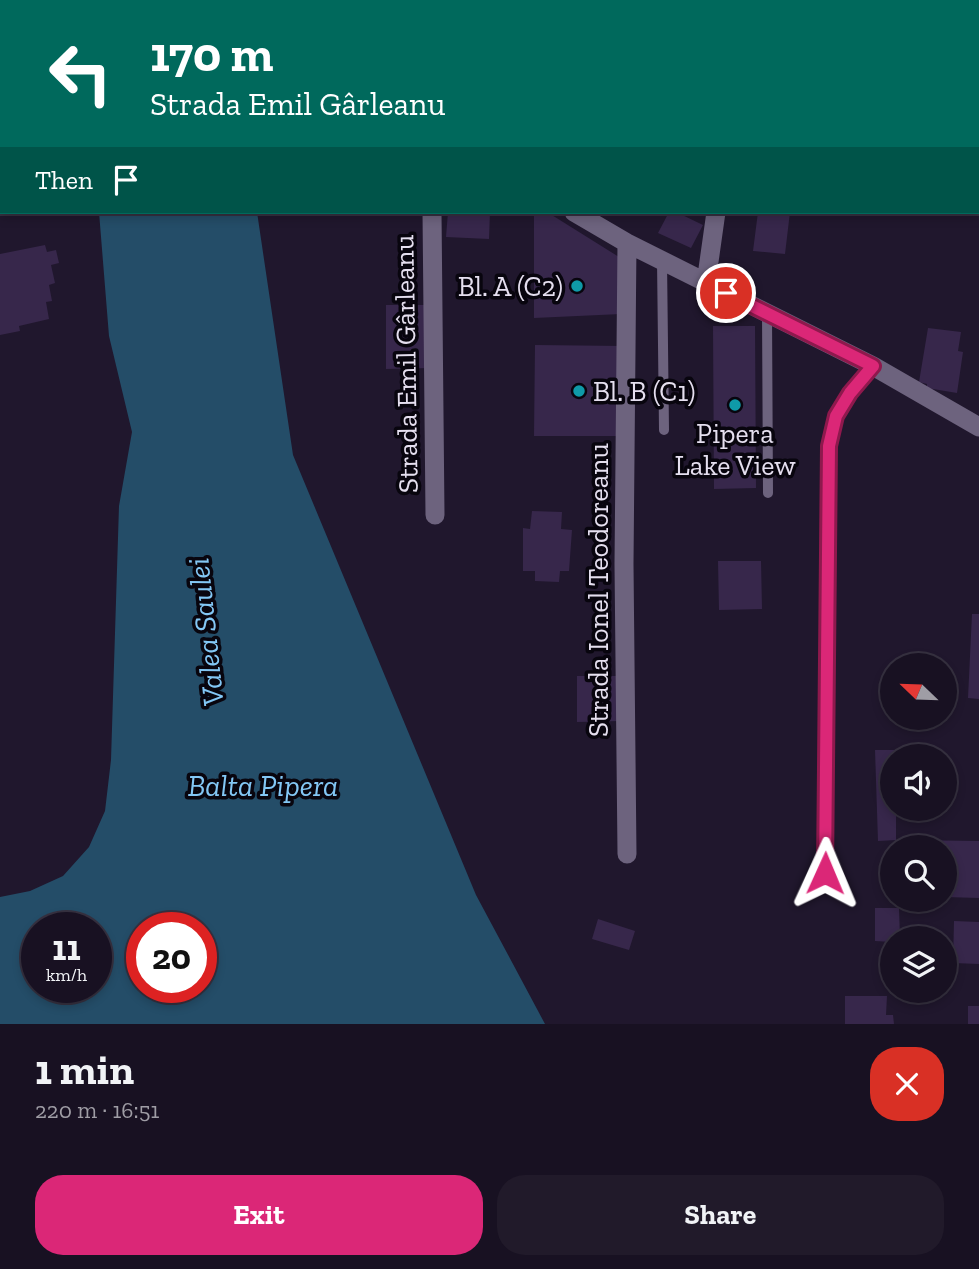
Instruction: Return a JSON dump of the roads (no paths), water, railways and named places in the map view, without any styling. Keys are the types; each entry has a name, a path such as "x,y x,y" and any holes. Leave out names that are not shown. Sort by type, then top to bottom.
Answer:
{"street":[{"name":"Strada Emil Gârleanu","path":"432,214 435,515"},
{"path":"577,214 628,243 873,366 979,427"},
{"path":"706,283 716,214"},
{"name":"Strada Ionel Teodoreanu","path":"627,854 624,550 628,243"}],"lane":[{"path":"662,260 664,430"},
{"path":"767,313 768,493"},
{"path":"825,873 829,446 836,416 850,393 873,366"}],"water":[{"name":"Balta Pipera","path":"99,214 257,214 293,455 476,895 545,1024 0,1024 0,897 30,891 63,876 89,847 105,811 111,760 119,506 132,432 109,336"}],"place":[{"name":"Bl. A (C2)","path":"577,286"},
{"name":"Bl. B (C1)","path":"579,391"},
{"name":"Pipera Lake View","path":"735,405"}],"water label":[{"name":"Valea Saulei","path":"206,632"}]}
